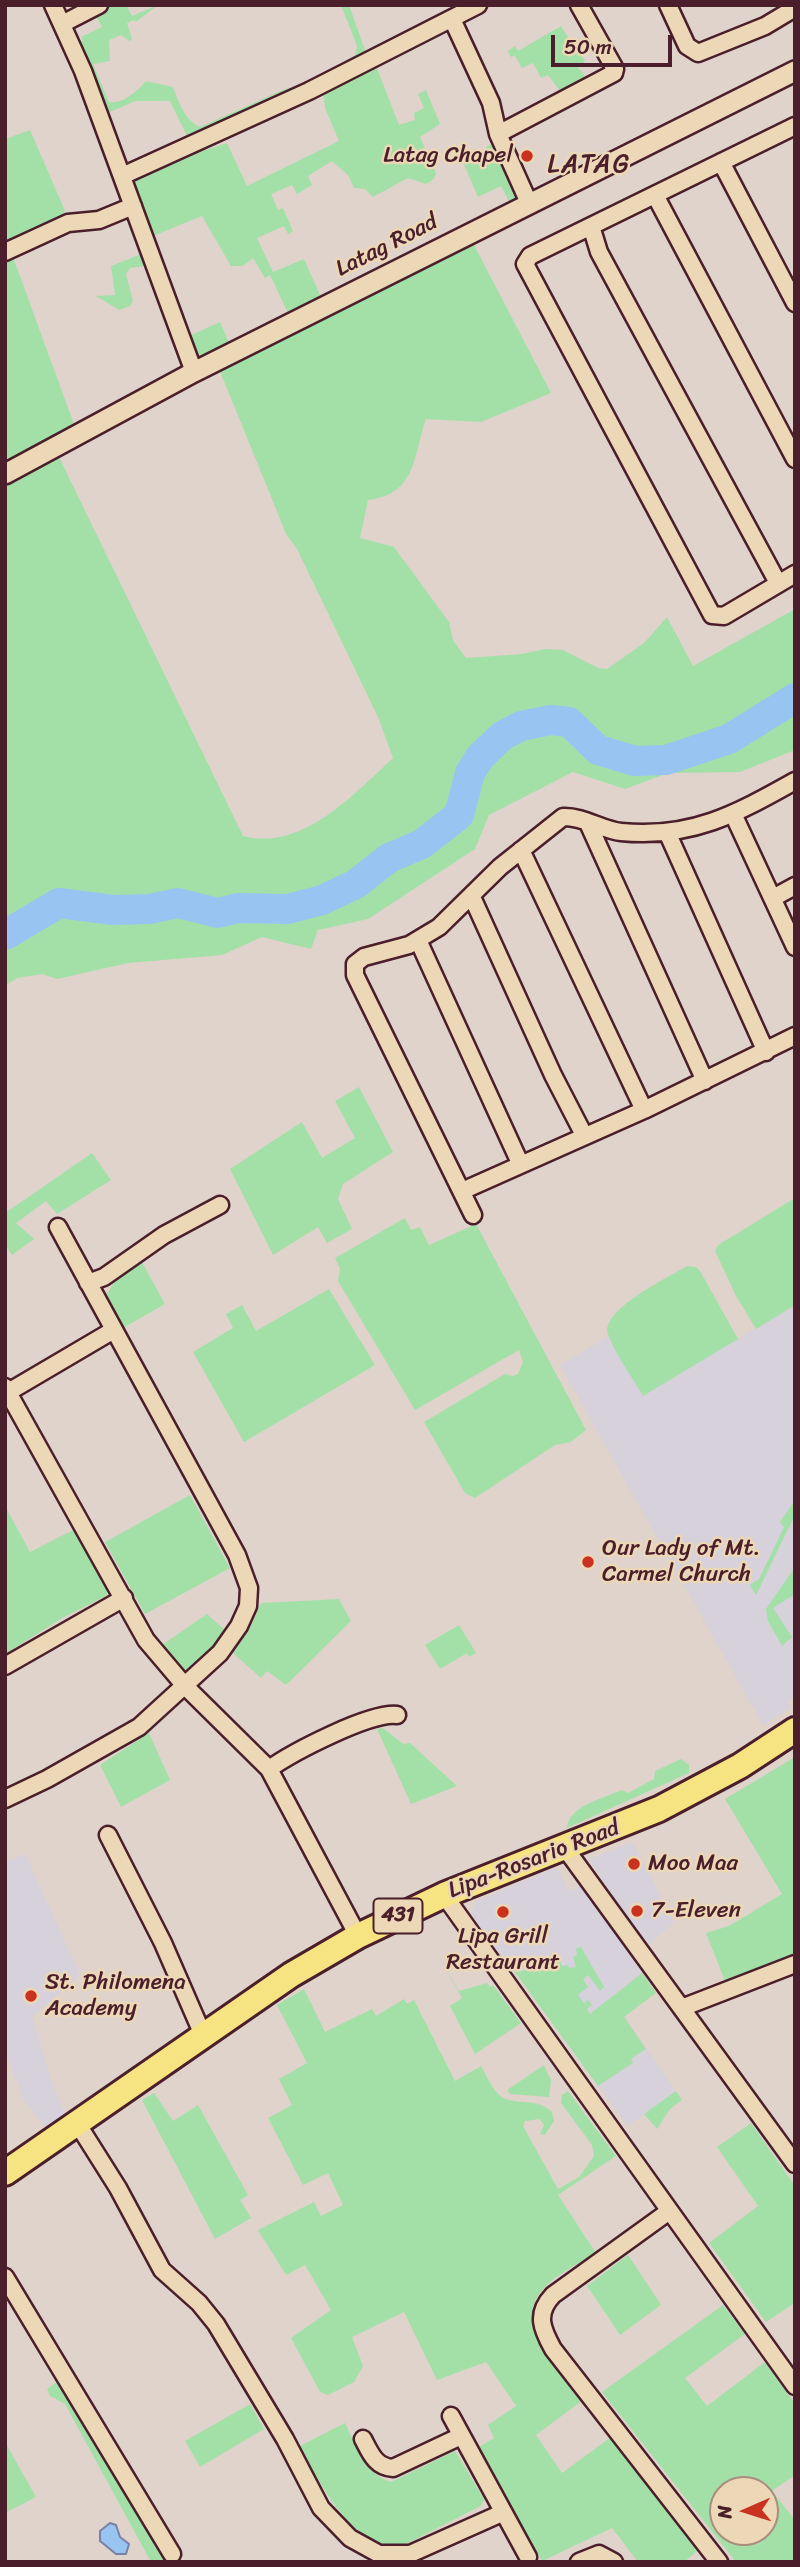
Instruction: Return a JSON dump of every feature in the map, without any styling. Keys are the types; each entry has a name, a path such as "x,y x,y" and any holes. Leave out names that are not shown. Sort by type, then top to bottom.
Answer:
{"main road":[{"name":"Lipa-Rosario Road","path":"5,2173 290,1975 358,1936 444,1895 565,1848 692,1793 795,1730"}],"street":[{"path":"53,5 122,176 194,372"},
{"path":"62,24 99,5"},
{"path":"122,176 309,91 454,14 478,5"},
{"path":"498,134 614,73 615,69 579,5"},
{"path":"670,6 687,46 698,53 765,26 785,9"},
{"path":"454,14 491,103 498,134 529,204"},
{"name":"Latag Road","path":"5,474 194,372 795,71"},
{"path":"795,146 791,128 526,259 526,269 712,615 724,616 795,574"},
{"path":"721,162 795,303"},
{"path":"654,195 795,459"},
{"path":"5,252 68,223 99,220 133,206"},
{"path":"590,226 599,252 778,583"},
{"path":"473,1215 354,970 355,964 364,957 418,940 439,927 472,897 482,883 563,817 616,831 667,832 734,816 795,781"},
{"path":"734,816 795,947"},
{"path":"588,823 705,1081"},
{"path":"667,832 766,1052"},
{"path":"521,850 643,1110"},
{"path":"773,898 795,886"},
{"path":"472,897 553,1075 584,1135"},
{"path":"418,940 520,1163"},
{"path":"462,1191 643,1110 795,1036"},
{"path":"88,1283 104,1277 164,1235 220,1205"},
{"path":"5,1799 128,1734 152,1717 230,1640 245,1616 249,1588 221,1526 112,1331 58,1227"},
{"path":"112,1331 6,1391 155,1652 185,1686 269,1769 358,1936"},
{"path":"5,1666 124,1598"},
{"path":"269,1769 361,1721 382,1714 397,1715"},
{"path":"108,1835 163,1943 203,2035"},
{"path":"565,1848 684,2007 795,2164"},
{"path":"444,1895 795,2386"},
{"path":"684,2007 795,1964"},
{"path":"77,2123 118,2188 162,2270 199,2303 216,2324 272,2416 321,2508 350,2538 379,2554 410,2554 502,2513"},
{"path":"668,2211 553,2295 545,2304 541,2324 553,2349 719,2562"},
{"path":"5,2277 172,2554"},
{"path":"451,2416 528,2557"},
{"path":"363,2439 376,2461 384,2468 393,2468 461,2435"},
{"path":"579,2562 608,2558"}],"shaded area":[{"path":"795,1305 795,1696 787,1701 791,1708 763,1725 560,1365 609,1336 643,1395"},
{"path":"633,1842 674,1923 649,1944 622,1911 589,1859"},
{"name":"St. Philomena Academy","path":"25,1854 80,1975 32,2017 54,2089 66,2115 47,2129 23,2099 5,2049 5,1862"},
{"path":"557,1867 568,1891 581,1886 642,1973 611,1997 676,2091 628,2126 506,1960 490,1944 472,1913 476,1901"}],"green space":[{"path":"107,5 126,5 132,16 158,5 136,22 134,20 127,23 132,39 129,41 121,35 109,40 110,61 93,64 109,102 125,99 146,81 173,87 186,115 200,127 283,90 314,80 355,55 357,46 341,5 349,5 366,53 364,59 190,142 170,101 135,101 103,115 76,45 83,41 81,37 102,27 94,12"},
{"path":"561,26 585,61 578,68 584,74 584,81 564,96 548,75 541,78 533,63 522,68 515,56 511,57 508,51 515,46 518,51"},
{"path":"375,63 399,125 415,120 414,113 424,108 418,94 426,90 440,124 420,137 436,173 434,179 426,184 408,178 373,197 365,189 354,188 348,175 332,161 308,176 312,185 297,194 292,185 271,194 278,210 283,208 293,231 288,234 284,226 257,238 273,272 304,259 321,297 288,313 270,275 265,278 253,258 243,266 231,266 202,216 153,236 134,188 134,179 198,149 206,150 227,143 247,186 339,141 325,108 323,89"},
{"path":"30,130 65,211 59,218 5,247 5,139"},
{"path":"495,142 522,196 510,203 501,186 478,197 462,160 472,155 477,163 490,156 486,147"},
{"path":"472,241 551,393 481,422 426,419 415,459 404,481 396,490 368,500 360,538 394,547 449,622 453,640 466,658 522,654 545,649 563,650 598,668 607,669 644,643 667,617 693,666 795,609 795,750 740,772 668,773 625,789 573,772 489,815 475,849 368,919 318,930 311,949 262,937 222,955 128,963 57,979 42,974 17,978 5,986 5,486 58,455 243,836 265,839 286,836 306,828 344,803 393,758 378,717 296,547 287,536 219,369"},
{"path":"144,253 151,265 130,268 126,274 133,301 130,306 119,310 96,296 115,295 111,266"},
{"path":"13,257 75,427 5,465 5,260"},
{"path":"220,322 229,343 200,358 189,336"},
{"path":"359,1087 393,1152 343,1184 338,1199 352,1229 327,1243 318,1227 273,1255 230,1169 302,1122 322,1158 355,1138 335,1101"},
{"path":"92,1153 111,1180 57,1214 46,1201 16,1223 34,1239 12,1255 5,1244 5,1209 8,1211"},
{"path":"795,1198 795,1305 756,1329 736,1296 715,1251 718,1245"},
{"path":"405,1218 411,1230 420,1227 429,1245 476,1224 586,1430 571,1442 555,1445 475,1498 465,1493 424,1422 505,1374 518,1374 523,1362 519,1350 415,1410 338,1281 340,1269 335,1258"},
{"path":"142,1262 165,1304 123,1328 107,1294 115,1281"},
{"path":"687,1266 696,1267 700,1271 738,1339 643,1396 615,1350 608,1334 608,1325 614,1315 638,1295"},
{"path":"329,1289 375,1365 244,1442 193,1352 233,1328 226,1314 242,1305 256,1331"},
{"path":"190,1495 230,1568 145,1614 105,1542"},
{"path":"795,1500 795,1515 756,1595 750,1585 759,1579 784,1527 780,1522"},
{"path":"5,1506 30,1552 73,1530 108,1590 106,1596 64,1617 5,1654"},
{"path":"793,1570 795,1594 773,1608 792,1637 782,1646 768,1621 766,1609"},
{"path":"339,1599 351,1621 286,1685 267,1671 261,1678 233,1653 250,1628 261,1603"},
{"path":"207,1614 227,1632 189,1670 180,1669 162,1645"},
{"path":"459,1625 476,1653 469,1657 467,1653 440,1669 425,1645"},
{"path":"383,1728 403,1744 410,1743 457,1786 411,1804 377,1729"},
{"path":"149,1733 170,1780 121,1807 100,1765"},
{"path":"795,1757 795,1955 725,1981 706,1933 729,1926 782,1894 725,1799"},
{"path":"681,1759 689,1765 689,1773 567,1828 569,1820 580,1808 622,1790 628,1793 654,1779 655,1771"},
{"path":"581,1947 604,1987 600,1991 588,1975 583,1979 588,1987 578,1995 584,2003 588,2000 592,2005 587,2009 590,2014 642,1973 656,1993 624,2017 646,2049 631,2059 633,2063 598,2086 506,1960 507,1958 518,1972 535,1967 534,1962 554,1955 558,1956 562,1966 576,1967 573,1957 577,1955 576,1949"},
{"path":"443,1964 459,1991 487,1983 490,1987 493,1985 521,2023 475,2054 450,2006 462,1998"},
{"path":"304,1989 325,2032 372,2009 376,2016 404,1999 407,2004 414,2000 455,2081 481,2066 492,2086 504,2098 537,2104 552,2112 554,2121 545,2135 540,2134 544,2125 540,2119 525,2121 523,2126 558,2189 579,2177 594,2156 592,2145 561,2103 562,2095 568,2091 616,2156 558,2195 596,2253 561,2274 543,2289 535,2303 533,2317 543,2348 583,2400 536,2435 562,2473 611,2437 701,2548 684,2562 638,2562 612,2528 542,2561 479,2447 494,2438 488,2425 516,2406 486,2362 437,2380 404,2312 352,2337 363,2366 354,2382 328,2395 320,2392 291,2338 331,2310 305,2265 286,2275 258,2230 314,2202 321,2216 343,2205 328,2173 303,2185 268,2118 292,2105 279,2079 307,2063 277,2005"},
{"path":"544,2065 551,2080 549,2097 510,2094 507,2090"},
{"path":"676,2091 682,2100 670,2109 657,2129 644,2114"},
{"path":"154,2093 173,2121 198,2105 248,2195 240,2200 251,2218 215,2239 142,2100"},
{"path":"751,2123 795,2186 795,2303 766,2322 709,2243 758,2206 717,2147"},
{"path":"628,2255 661,2305 620,2335 587,2286"},
{"path":"723,2305 745,2334 685,2378 707,2406 765,2362 795,2404 795,2475 779,2486 779,2476 709,2476 709,2528 602,2392"},
{"path":"61,2379 164,2562 151,2562 65,2404 50,2396 47,2389"},
{"path":"250,2404 264,2429 200,2467 185,2441"},
{"path":"345,2423 368,2466 374,2473 391,2482 455,2451 484,2499 481,2506 406,2544 388,2545 371,2539 355,2528 328,2496 300,2446"},
{"path":"5,2442 36,2497 5,2513"},
{"path":"779,2500 795,2520 795,2562 736,2562 723,2546 779,2546"}],"water":[{"path":"110,2523 116,2525 120,2537 129,2544 126,2554 116,2554 100,2541 100,2531"}],"waterway":[{"path":"5,935 59,903 113,910 149,909 178,903 218,913 238,908 288,909 322,900 356,884 389,858 422,844 459,815 470,773 480,757 502,736 521,726 551,720 569,722 598,750 635,761 666,760 729,739 795,698"}],"place":[{"name":"Latag Chapel","path":"527,156"},
{"name":"Our Lady of Mt. Carmel Church","path":"588,1562"},
{"name":"Moo Maa","path":"634,1864"},
{"name":"7-Eleven","path":"637,1911"},
{"name":"Lipa Grill Restaurant","path":"503,1912"},
{"name":"St. Philomena Academy","path":"31,1996"}],"district":[{"name":"LATAG","path":"589,165"}]}
